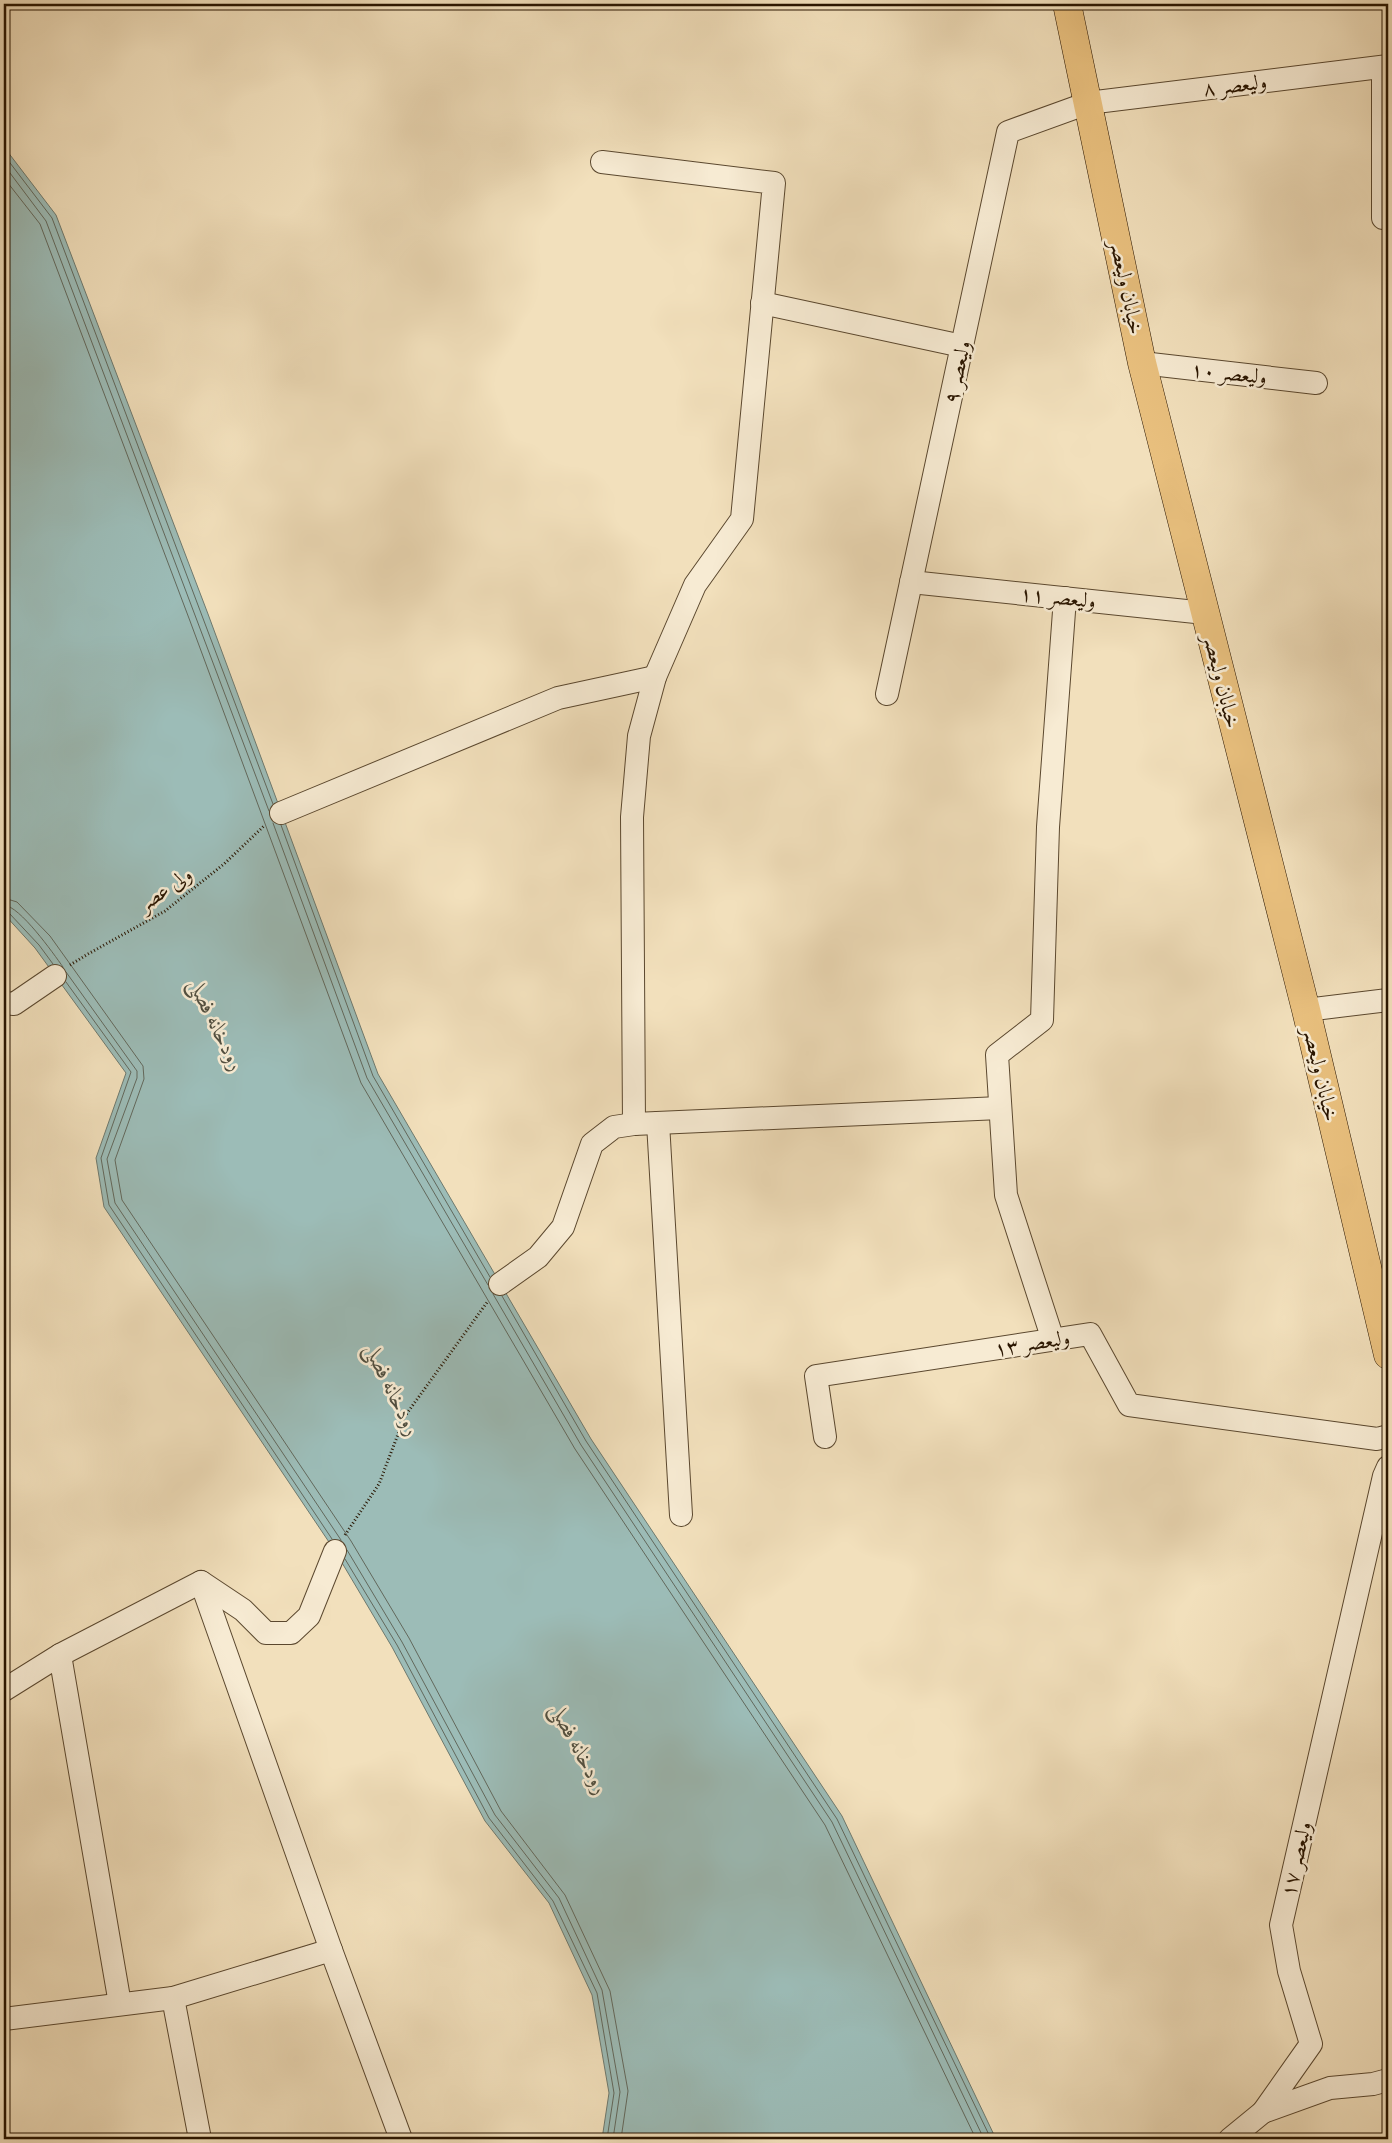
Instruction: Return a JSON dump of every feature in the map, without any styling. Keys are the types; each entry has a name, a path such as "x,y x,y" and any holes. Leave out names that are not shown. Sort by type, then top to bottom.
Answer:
{"main road":[{"name":"خیابان ولیعصر","path":"1067,4 1142,363 1306,1010 1388,1355"}],"street":[{"name":"ولیعصر ۸","path":"1088,103 1385,67"},
{"path":"1385,67 1383,218 1388,218"},
{"name":"ولیعصر ۹","path":"887,694 1008,132 1088,103"},
{"path":"602,162 774,183 742,519 695,585 655,677 639,736 632,817 634,1124"},
{"path":"762,304 962,346"},
{"name":"ولیعصر ۱۰","path":"1142,363 1316,383"},
{"name":"ولیعصر ۱۱","path":"911,582 1205,613"},
{"path":"1053,1340 1006,1195 997,1055 1042,1020 1048,827 1065,598"},
{"path":"281,812 558,698 655,677"},
{"path":"7,1008 55,976"},
{"path":"1306,1010 1388,1000"},
{"path":"500,1284 538,1257 563,1227 592,1144 614,1127 634,1124 1000,1108"},
{"path":"658,1123 681,1515"},
{"name":"ولیعصر ۱۳","path":"825,1437 816,1376 1090,1334 1129,1405 1377,1439 1388,1436"},
{"name":"ولیعصر ۱۷","path":"1263,2112 1310,2044 1289,1971 1281,1925 1384,1476 1388,1467"},
{"path":"201,1582 244,1610 266,1633 290,1633 309,1616 335,1551"},
{"path":"4,1690 60,1655 201,1582"},
{"path":"201,1582 331,1950 401,2139"},
{"path":"60,1655 120,2004"},
{"path":"4,2019 173,1998 331,1950"},
{"path":"173,1998 200,2139"},
{"path":"1230,2139 1263,2112 1330,2088 1373,2084 1388,2080"}],"path":[{"name":"ولی عصر","path":"55,976 88,954 165,911 224,864 253,835 281,812"},
{"path":"335,1551 379,1484 405,1416 500,1284"}],"water":[{"name":"رودخانه فصلی","path":"4,147 56,215 208,614 378,1074 591,1439 842,1816 996,2139 602,2139 609,2093 592,1995 549,1903 485,1821 392,1647 335,1551 104,1207 96,1158 126,1073 35,948 4,914"}]}
